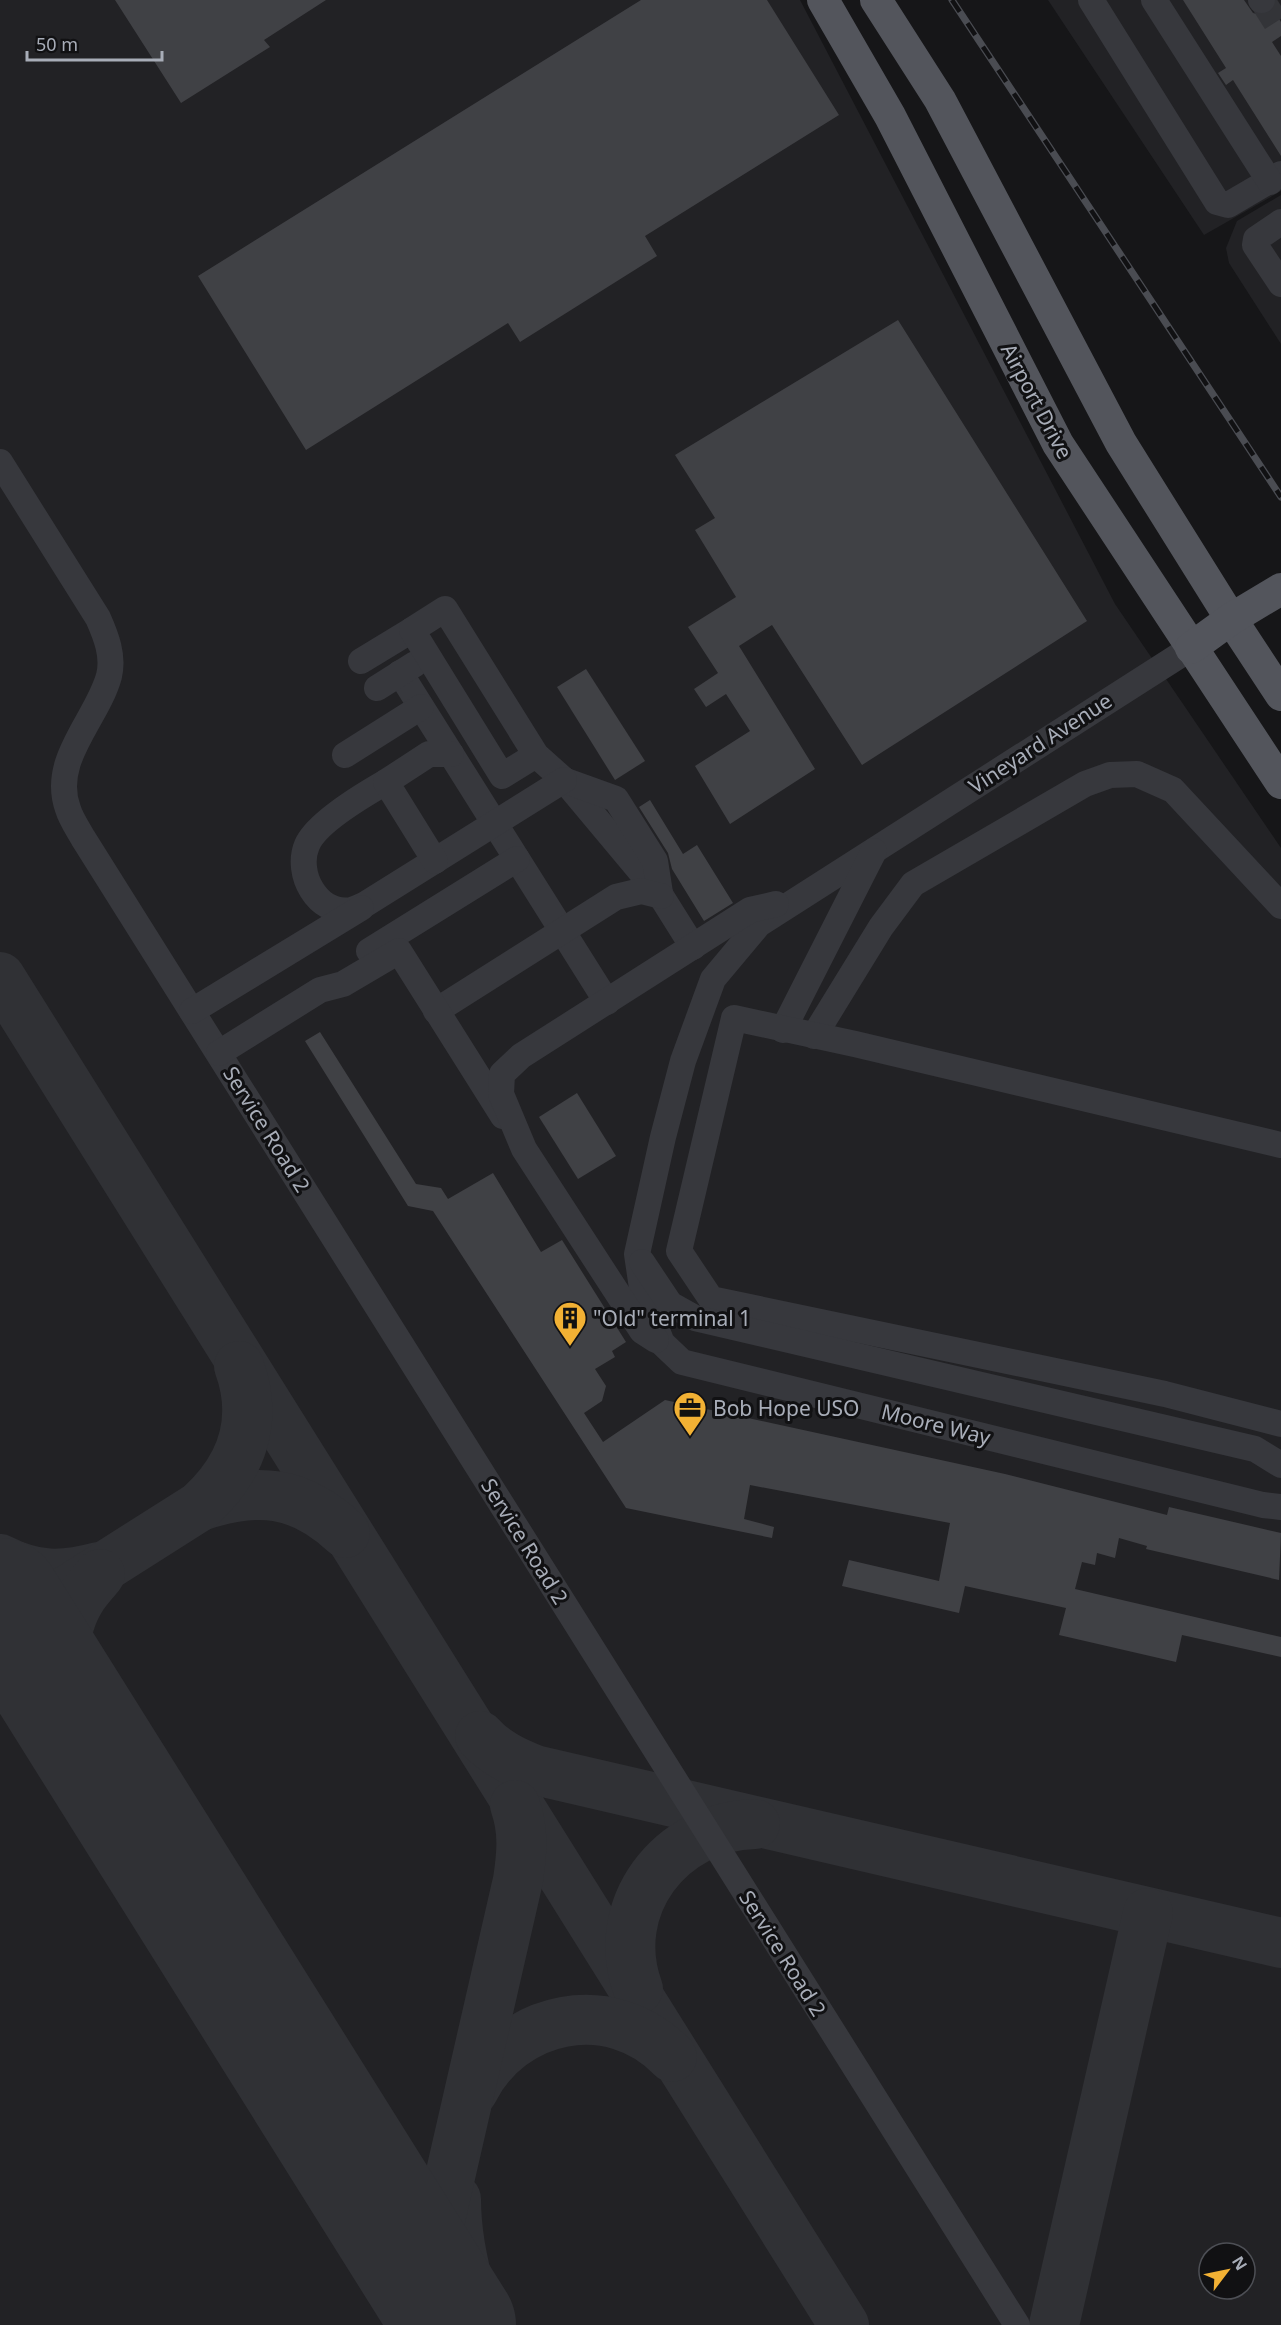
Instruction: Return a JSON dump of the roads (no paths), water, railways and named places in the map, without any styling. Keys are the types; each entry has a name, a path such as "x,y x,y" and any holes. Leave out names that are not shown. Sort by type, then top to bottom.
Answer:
{"main road":[{"name":"Airport Drive","path":"823,0 890,116 1058,444 1281,783"},
{"path":"876,0 940,100 1121,443 1281,695"},
{"name":"Vineyard Avenue","path":"1191,648 1231,619 1281,589"}],"street":[{"path":"1091,0 1217,202 1228,205 1275,178 1154,0"},
{"path":"1281,222 1256,239 1255,245 1281,282"},
{"name":"Service Road 2","path":"0,462 98,618 107,637 110,657 109,675 73,748 64,780 68,809 83,838 1017,2325"},
{"path":"361,662 445,609 536,755 564,780 616,799 655,861 661,896 693,946"},
{"path":"412,630 502,776 536,755"},
{"name":"Vineyard Avenue","path":"800,898 1191,648"},
{"path":"376,688 428,656"},
{"path":"400,673 607,1002"},
{"path":"345,754 421,706"},
{"path":"364,905 350,910 335,909 319,900 305,879 303,861 307,845 319,828 429,754 451,754"},
{"path":"814,1036 881,927 913,884 1085,784 1110,776 1137,774 1173,790 1281,906"},
{"path":"192,1011 564,780"},
{"path":"386,782 435,861"},
{"path":"783,1030 874,850"},
{"path":"320,990 335,972 517,859"},
{"path":"436,1011 616,897 641,891 661,896"},
{"path":"524,1149 501,1094 502,1074 521,1056 750,910 800,898"},
{"name":"Moore Way","path":"800,898 759,924 713,979 682,1061 637,1254 643,1295 662,1343 682,1362 1281,1508"},
{"path":"219,1053 320,990 344,984 399,951 642,1331 662,1343"},
{"path":"1281,1145 1143,1111 734,1018 679,1251 711,1299 1166,1394 1281,1424"},
{"path":"637,1254 670,1304 695,1318 1255,1449 1281,1465"}],"tunnel":[{"path":"1262,0 1281,30"}],"railway":[{"path":"952,0 1281,497"}],"place":[{"name":"\"Old\" terminal 1","path":"570,1347"},
{"name":"Bob Hope USO","path":"690,1437"}]}
